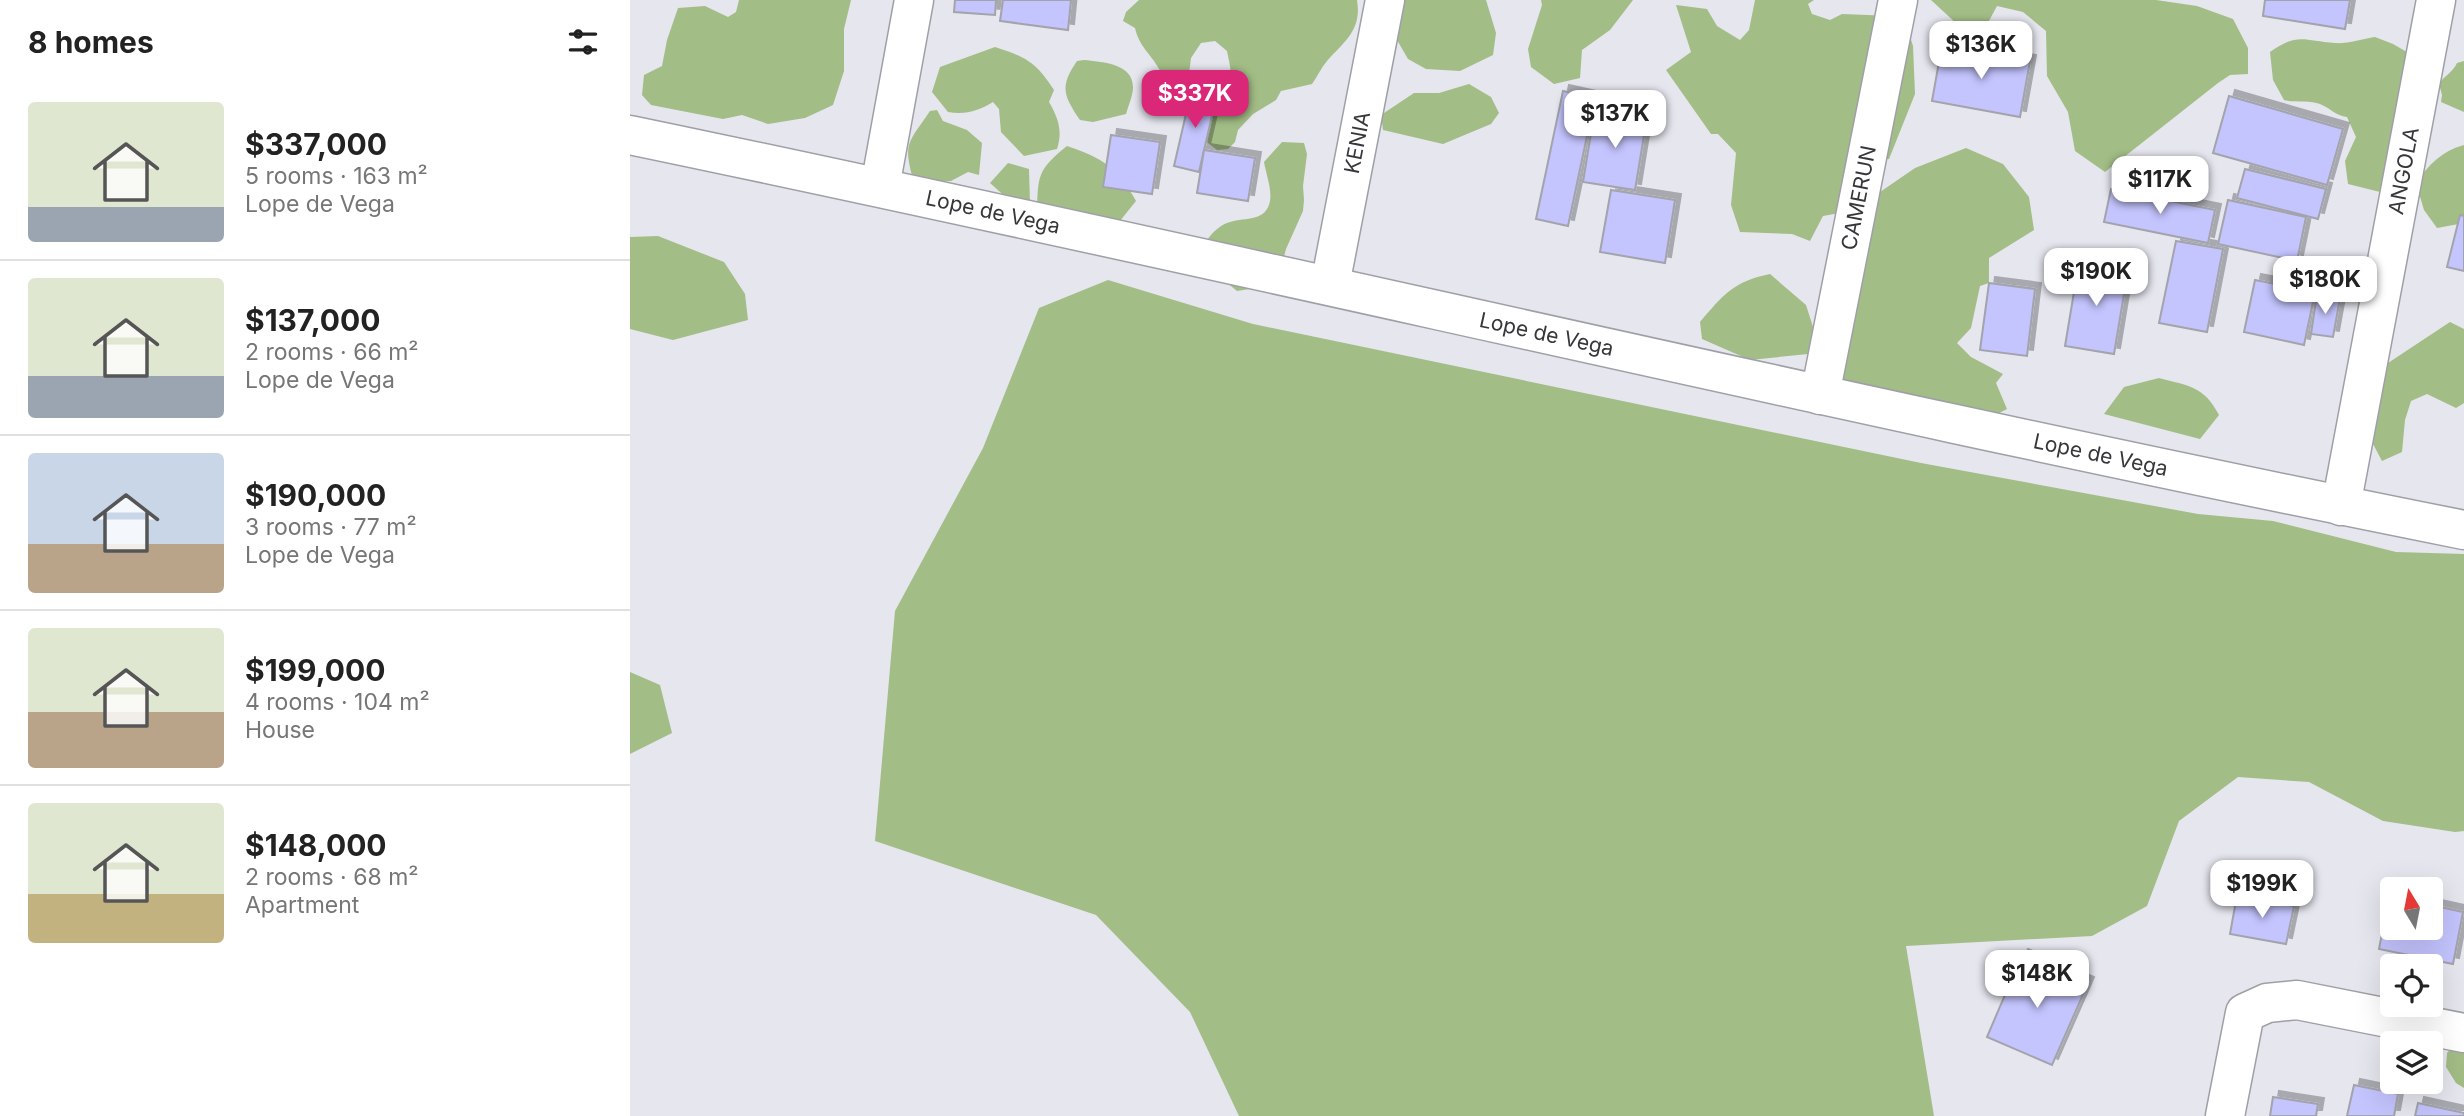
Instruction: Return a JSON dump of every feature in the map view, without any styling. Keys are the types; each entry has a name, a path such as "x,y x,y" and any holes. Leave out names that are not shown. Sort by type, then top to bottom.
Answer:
{"street":[{"path":"880,187 914,0"},
{"name":"KENIA","path":"1330,285 1385,0"},
{"name":"CAMERUN","path":"1821,396 1898,0"},
{"name":"ANGOLA","path":"2341,506 2436,0"},
{"name":"Lope de Vega","path":"630,135 1330,285 1821,396 2464,530"},
{"path":"2225,1116 2245,1013 2267,1003 2297,1000 2464,1033"}],"green space":[{"path":"739,0 851,0 844,29 844,71 833,105 805,118 768,124 742,115 723,119 651,105 642,95 644,75 662,66 678,8 705,6 728,17 736,12"},
{"path":"1139,0 1357,0 1358,10 1351,34 1312,84 1281,91 1276,100 1253,114 1238,130 1235,142 1228,149 1217,150 1208,143 1198,126 1228,88 1231,76 1227,51 1215,41 1201,43 1191,58 1187,90 1181,101 1166,105 1158,89 1163,77 1159,69 1140,42 1135,28 1123,21 1126,12"},
{"path":"1395,0 1486,0 1496,33 1493,55 1460,71 1426,69 1408,59 1393,33"},
{"path":"1541,0 1633,0 1610,30 1582,50 1580,78 1554,84 1531,67 1528,49 1542,5"},
{"path":"1755,0 1814,0 1808,4 1812,14 1830,20 1842,14 1893,16 1906,24 1913,46 1915,94 1889,159 1871,160 1850,211 1823,216 1810,241 1792,234 1740,232 1731,205 1736,153 1718,134 1711,134 1666,70 1691,52 1676,5 1707,9 1717,26 1740,40 1749,30"},
{"path":"1931,0 2156,0 2197,6 2233,19 2248,48 2248,74 2230,75 2218,83 2105,172 2075,151 2068,112 2047,76 2046,31 2023,12 1997,6 1983,32 1958,25"},
{"path":"2375,37 2424,62 2400,183 2380,192 2348,184 2345,161 2356,137 2347,117 2316,103 2284,100 2273,80 2270,52 2295,40 2340,43"},
{"path":"995,47 1029,62 1042,73 1054,90 1049,102 1059,124 1057,149 1024,156 1001,132 999,109 993,102 972,111 948,112 932,92 940,67"},
{"path":"1077,61 1115,65 1128,73 1133,87 1126,114 1093,122 1080,120 1067,98 1066,85"},
{"path":"2464,61 2464,112 2441,102 2439,84 2457,63"},
{"path":"1469,84 1491,97 1499,113 1491,124 1443,144 1383,130 1381,115 1414,93 1439,93"},
{"path":"937,110 943,121 967,130 982,143 979,175 968,172 951,181 914,183 909,144 930,111"},
{"path":"1282,142 1304,143 1307,154 1303,211 1286,249 1280,272 1262,287 1237,291 1226,282 1202,248 1221,226 1260,216 1268,208 1270,187 1264,162"},
{"path":"2464,145 2464,223 2437,228 2424,210 2416,183 2437,159"},
{"path":"1067,146 1100,160 1116,172 1136,201 1111,232 1037,213 1041,175 1050,161"},
{"path":"1966,148 2003,164 2029,197 2034,230 1989,258 1989,283 1980,286 1971,328 1957,343 1971,357 2003,374 1996,383 2007,409 1972,427 1845,406 1840,362 1867,201 1915,168"},
{"path":"1008,163 1029,169 1030,204 1019,209 990,183"},
{"path":"658,236 724,262 745,294 748,320 673,340 630,329 630,237"},
{"path":"1770,274 1806,305 1813,327 1808,354 1750,360 1702,339 1700,322 1723,297 1738,285"},
{"path":"1108,280 1253,324 1921,463 2198,514 2273,521 2396,552 2464,554 2464,831 2383,821 2309,782 2238,777 2179,821 2147,906 2092,936 1906,946 1934,1116 1239,1116 1190,1012 1096,915 875,841 895,611 983,448 1039,308"},
{"path":"2450,322 2464,329 2464,403 2456,408 2427,394 2411,401 2405,420 2402,452 2382,461 2372,442 2385,365"},
{"path":"2159,378 2195,389 2213,405 2219,415 2200,439 2104,414 2124,387"},
{"path":"630,672 660,685 672,733 630,754"},
{"path":"2464,1042 2464,1088 2456,1083 2446,1067 2447,1053 2455,1043"}],"building":[{"path":"955,0 996,0 995,15 954,12"},
{"path":"1003,0 1071,0 1068,30 1000,21"},
{"path":"2265,0 2350,0 2345,29 2263,16"},
{"path":"1942,45 2030,61 2020,117 1932,101"},
{"path":"1192,88 1217,94 1199,172 1174,166"},
{"path":"1563,91 1595,98 1568,226 1536,219"},
{"path":"2229,96 2343,129 2327,185 2213,153"},
{"path":"1595,109 1647,117 1635,190 1583,182"},
{"path":"1111,135 1160,142 1152,194 1103,187"},
{"path":"1204,150 1255,158 1248,201 1197,193"},
{"path":"2245,169 2326,189 2318,219 2237,198"},
{"path":"2111,189 2215,210 2208,243 2104,222"},
{"path":"1611,190 1675,200 1665,263 1600,252"},
{"path":"2228,200 2306,217 2297,261 2218,244"},
{"path":"2460,215 2464,216 2464,271 2447,267"},
{"path":"2176,241 2223,249 2207,332 2159,323"},
{"path":"2079,262 2128,270 2114,354 2065,346"},
{"path":"2302,267 2344,273 2341,295 2299,289"},
{"path":"2255,280 2315,292 2304,345 2244,332"},
{"path":"1989,283 2035,289 2027,356 1980,350"},
{"path":"2317,294 2340,298 2333,337 2311,334"},
{"path":"2237,895 2294,906 2286,944 2230,934"},
{"path":"2443,908 2463,912 2453,964 2443,962 2443,954 2404,954 2379,949 2381,940 2443,940"},
{"path":"2022,955 2088,983 2052,1065 1987,1037"},
{"path":"2354,1085 2380,1090 2380,1094 2398,1094 2394,1116 2347,1116"},
{"path":"2273,1097 2318,1104 2316,1116 2270,1116"},
{"path":"2418,1103 2464,1113 2464,1116 2415,1116"}]}
